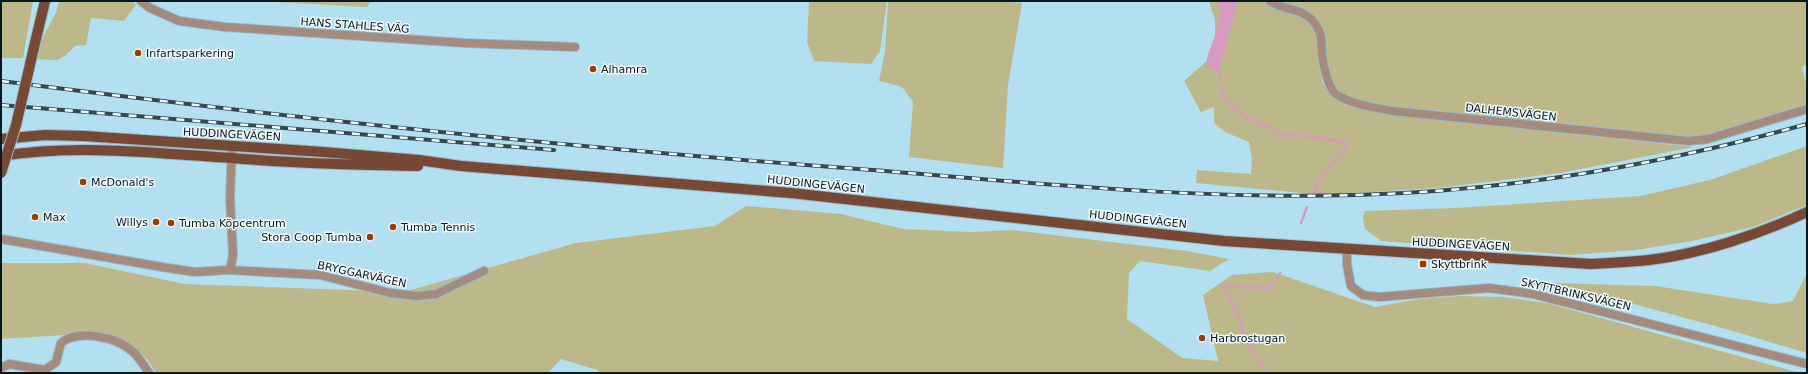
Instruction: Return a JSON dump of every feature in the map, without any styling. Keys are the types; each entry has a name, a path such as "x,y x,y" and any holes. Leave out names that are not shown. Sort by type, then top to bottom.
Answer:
{"main road":[{"path":"1,173 16,125 32,43 38,1"},
{"path":"1,157 45,1"},
{"name":"HUDDINGEVÄGEN","path":"1,139 53,135 232,146 419,160 461,166 791,193 1224,241 1591,264 1650,260 1710,248 1777,226 1807,212"},
{"name":"HUDDINGEVÄGEN","path":"1,157 25,152 88,150 325,165 461,166"}],"street":[{"name":"HANS STAHLES VÄG","path":"140,1 150,8 180,21 225,27 465,43 574,47"},
{"name":"DALHEMSVÄGEN","path":"1270,1 1294,10 1311,19 1321,33 1322,57 1328,79 1335,94 1355,103 1392,111 1688,141 1708,139 1807,109"},
{"path":"229,270 233,255 230,198 232,146"},
{"name":"BRYGGARVÄGEN","path":"1,239 195,272 229,270 320,275 390,293 417,296 436,294 484,271"},
{"name":"SKYTTBRINKSVÄGEN","path":"1347,249 1347,265 1350,286 1363,295 1379,297 1489,288 1534,294 1807,364"},
{"path":"1,368 9,364 29,370 45,370 56,362 61,343 71,338 84,336 104,338 131,350 149,373"}],"shaded area":[{"path":"1,1 33,1 23,58 1,58"},
{"path":"59,1 132,1 136,5 124,21 91,18 86,45 75,46 66,55 59,59 37,59 43,37 56,13"},
{"path":"257,1 371,1 367,7"},
{"path":"809,1 887,1 880,51 871,64 814,61 807,42"},
{"path":"888,1 1000,1 1022,3 1008,85 1003,168 909,157 913,102 902,87 879,81 885,51"},
{"path":"1209,1 1261,1 1304,19 1314,29 1318,40 1319,63 1323,84 1332,96 1352,107 1392,115 1694,147 1560,173 1438,188 1323,195 1196,183 1197,170 1251,174 1252,160 1249,142 1225,132 1214,123 1214,107 1201,112 1184,81 1210,58 1215,36 1215,20"},
{"path":"1220,1 1236,1 1237,8 1228,36 1225,52 1218,69 1214,70 1207,67 1207,61 1219,17 1220,8 1216,4"},
{"path":"1279,1 1807,1 1807,64 1802,67 1807,86 1807,105 1708,136 1688,138 1394,109 1368,104 1355,100 1344,94 1330,77 1324,35 1321,25 1315,17 1298,7"},
{"path":"1807,146 1807,205 1753,227 1692,241 1636,250 1570,255 1381,241 1365,229 1363,217 1365,211 1455,208 1640,196 1710,180"},
{"path":"746,206 841,214 903,229 971,232 1012,230 1187,251 1229,259 1210,271 1140,261 1129,273 1127,319 1182,358 1218,361 1203,295 1232,275 1273,272 1375,307 1419,299 1459,296 1504,297 1547,303 1803,373 600,373 597,370 561,359 548,373 156,373 148,360 131,346 84,332 65,335 1,339 1,263 85,263 184,284 404,292 576,243 715,226"},
{"path":"1807,273 1807,353 1630,303 1520,282 1655,286 1773,304 1793,301"}],"waterway":[{"path":"1218,66 1220,77"},
{"path":"1221,85 1224,97 1228,103 1249,119 1270,127 1283,135 1314,137 1347,143 1344,150 1322,176 1313,193"},
{"path":"1301,223 1307,207"},
{"path":"1268,373 1248,346 1235,309 1224,286 1268,288 1280,273"}],"railway":[{"path":"1,81 317,119 635,151 1038,184 1229,195 1357,195 1471,188 1527,182 1696,152 1807,124"},
{"path":"1,105 554,150"}],"place":[{"name":"Infartsparkering","path":"138,53"},
{"name":"Alhamra","path":"593,69"},
{"name":"McDonald's","path":"83,182"},
{"name":"Max","path":"35,217"},
{"name":"Willys","path":"156,222"},
{"name":"Tumba Köpcentrum","path":"171,223"},
{"name":"Tumba Tennis","path":"393,227"},
{"name":"Stora Coop Tumba","path":"370,237"},
{"name":"Skyttbrink","path":"1423,264"},
{"name":"Harbrostugan","path":"1202,338"}]}
